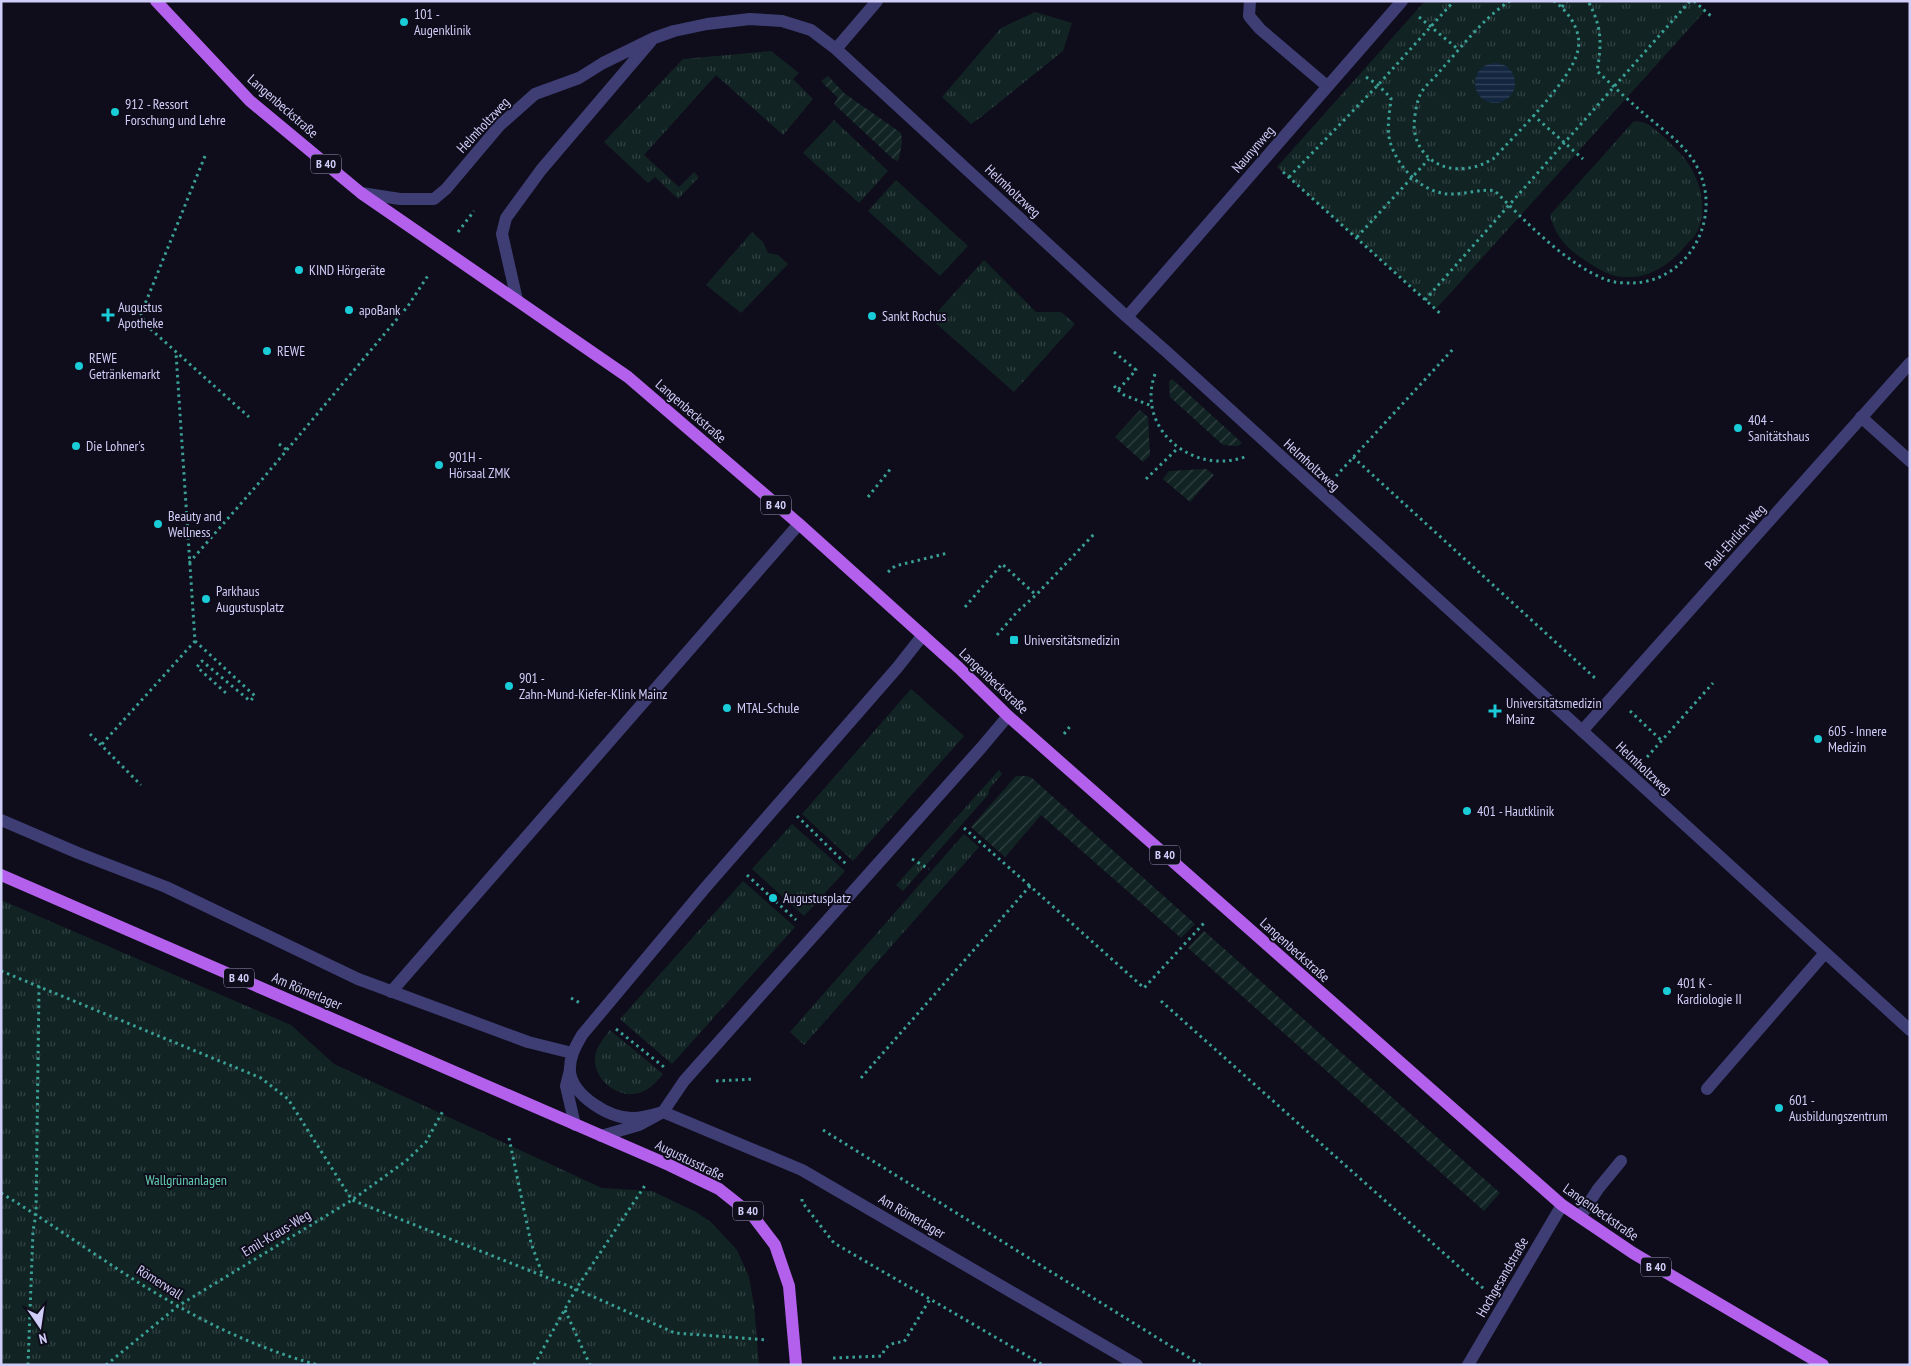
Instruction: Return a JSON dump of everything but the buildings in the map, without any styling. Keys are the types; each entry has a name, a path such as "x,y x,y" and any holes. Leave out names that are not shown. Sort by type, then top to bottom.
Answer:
{"main road":[{"name":"Langenbeckstraße","path":"156,1 250,101 361,193 628,377 799,524 923,635 1008,716 1562,1205 1634,1253 1823,1365"},
{"name":"Am Römerlager","path":"1,875 601,1136"},
{"name":"Augustusstraße","path":"601,1136 719,1189 754,1216 775,1245 789,1286 796,1365"}],"street":[{"path":"836,49 877,1"},
{"path":"1250,1 1249,16 1260,29 1327,86"},
{"name":"Naunynweg","path":"1127,317 1402,1"},
{"name":"Helmholtzweg","path":"361,193 400,199 434,199 446,189 500,125 535,94 579,78 603,63 654,38 674,31 707,24 750,20 782,21 811,30 836,49 1266,444 1910,1030"},
{"path":"517,300 502,234 506,218 541,170 654,38"},
{"name":"Paul-Ehrlich-Weg","path":"1582,731 1910,363"},
{"path":"1861,418 1910,460"},
{"path":"391,992 799,524"},
{"path":"575,1125 566,1086 572,1053 582,1035 604,1007 897,668 923,635"},
{"path":"601,1136 639,1125 663,1112 684,1081 1008,716"},
{"path":"1,820 78,853 166,887 358,979 528,1042 572,1053"},
{"path":"1707,1090 1825,953"},
{"path":"570,1070 572,1080 589,1101 616,1116 632,1118 663,1112"},
{"name":"Am Römerlager","path":"663,1112 802,1170 1137,1365"},
{"path":"1580,1217 1598,1189 1621,1161"},
{"name":"Hochgesandstraße","path":"1468,1365 1562,1205"}],"path":[{"path":"1289,177 1454,1"},
{"path":"1510,1 1490,17 1459,50 1421,94 1416,106 1414,130 1417,142 1429,159 1442,166 1456,169 1479,166 1493,159 1561,82 1578,50 1577,34 1573,21 1562,7 1554,1"},
{"path":"1562,7 1567,1"},
{"path":"1346,65 1378,84 1391,98 1388,134 1393,150 1403,168 1413,177 1423,184 1446,194 1462,194 1489,189 1495,191 1580,267 1609,281 1626,283 1648,281 1677,266 1702,233 1708,208 1704,183 1696,164 1672,137 1597,71 1601,48 1600,31 1588,1"},
{"path":"1425,300 1692,1 1712,17"},
{"path":"1430,27 1459,50"},
{"path":"1533,115 1583,159"},
{"path":"205,156 141,314 146,325 248,417"},
{"path":"1266,157 1442,315"},
{"path":"1357,237 1429,159"},
{"path":"453,238 474,211"},
{"path":"188,563 408,306 429,274"},
{"path":"1320,493 1454,348"},
{"path":"1114,352 1136,370 1118,390"},
{"path":"176,353 188,563 195,641 255,696 250,701 202,661 197,667 227,694"},
{"path":"1168,353 1159,364 1151,385 1152,406 1156,420 1163,433 1178,448 1190,456 1203,460 1225,462 1253,454 1266,444"},
{"path":"1114,386 1124,395 1152,406"},
{"path":"279,444 286,450"},
{"path":"1146,478 1178,448"},
{"path":"1353,457 1662,741"},
{"path":"868,498 892,467"},
{"path":"996,635 1016,612 1036,595 1096,532"},
{"path":"895,566 948,553"},
{"path":"965,607 1002,564 1036,595"},
{"path":"102,744 195,641"},
{"path":"1630,776 1713,683"},
{"path":"1062,737 1072,724"},
{"path":"90,734 141,785"},
{"path":"794,814 853,870"},
{"path":"964,828 1144,988 1204,923"},
{"path":"743,871 796,920"},
{"path":"861,1078 1030,886"},
{"path":"1,971 39,985 261,1078 288,1099 352,1200 576,1289 675,1333 768,1340"},
{"path":"28,1365 33,1231 36,1214 39,985"},
{"path":"1161,1001 1485,1290"},
{"path":"610,1023 665,1068"},
{"path":"710,1082 755,1078"},
{"name":"Emil-Kraus-Weg","path":"106,1365 178,1306 352,1200 406,1161 426,1142 444,1109"},
{"path":"823,1130 1201,1365"},
{"path":"509,1138 531,1242 544,1276"},
{"path":"534,1365 576,1289 646,1184"},
{"path":"802,1192 802,1202 834,1243 1043,1365"},
{"name":"Römerwall","path":"1,1193 178,1306 221,1329 295,1359 318,1365"},
{"path":"833,1358 882,1356 885,1349 892,1343 904,1342 930,1299"},
{"path":"565,1310 590,1365"}],"green space":[{"path":"1425,1 1694,1 1705,11 1436,309 1277,167"},
{"path":"1035,12 1072,23 1063,51 971,124 942,97 1001,28"},
{"path":"771,51 799,73 793,79 813,99 783,135 716,75 644,155 679,187 694,172 699,177 678,199 655,177 648,183 604,142 683,59"},
{"path":"828,76 844,93 901,133 902,142 897,161 834,104 838,98 821,81"},
{"path":"834,120 888,171 859,203 803,153"},
{"path":"1634,121 1645,123 1654,128 1687,161 1700,191 1702,213 1696,234 1668,263 1646,274 1621,277 1601,270 1571,250 1558,235 1550,215"},
{"path":"896,180 968,246 940,276 868,211"},
{"path":"752,232 763,242 768,253 778,255 788,264 741,313 706,285"},
{"path":"984,260 1036,312 1061,312 1075,324 1014,392 931,319"},
{"path":"1172,379 1242,443 1238,446 1223,445 1170,397 1169,382"},
{"path":"1140,410 1148,417 1150,455 1143,462 1115,437"},
{"path":"1206,469 1214,475 1190,502 1163,479 1169,471"},
{"path":"911,689 964,736 853,861 802,814"},
{"path":"999,770 1002,774 990,788 988,795 903,891 896,885"},
{"path":"1016,776 1032,778 1195,924 1181,938 1041,815 1005,857 971,827"},
{"path":"792,824 845,871 804,916 752,869"},
{"path":"964,834 979,847 804,1045 790,1032"},
{"path":"743,881 795,927 672,1064 620,1019"},
{"name":"Wallgrünanlagen","path":"1,900 291,1025 334,1064 602,1188 652,1191 696,1212 712,1223 737,1250 749,1277 754,1305 759,1365 1,1365"},
{"path":"1204,931 1500,1193 1484,1211 1188,948"},
{"path":"610,1030 663,1074 651,1087 640,1093 631,1094 622,1093 605,1083 596,1067 595,1057 597,1050"}],"water":[{"path":"1491,63 1499,63 1506,66 1512,72 1515,83 1512,94 1506,100 1499,103 1491,103 1484,100 1478,94 1475,87 1475,79 1478,72 1484,66"}],"place":[{"name":"101 - Augenklinik","path":"404,22"},
{"name":"912 - Ressort Forschung und Lehre","path":"115,112"},
{"name":"KIND Hörgeräte","path":"299,270"},
{"name":"apoBank","path":"349,310"},
{"name":"Augustus Apotheke","path":"108,315"},
{"name":"Sankt Rochus","path":"872,316"},
{"name":"REWE","path":"267,351"},
{"name":"REWE Getränkemarkt","path":"79,366"},
{"name":"404 - Sanitätshaus","path":"1738,428"},
{"name":"Die Lohner's","path":"76,446"},
{"name":"901H - Hörsaal ZMK","path":"439,465"},
{"name":"Beauty and Wellness","path":"158,524"},
{"name":"Parkhaus Augustusplatz","path":"206,599"},
{"name":"Universitätsmedizin","path":"1014,640"},
{"name":"901 - Zahn-Mund-Kiefer-Klink Mainz","path":"509,686"},
{"name":"MTAL-Schule","path":"727,708"},
{"name":"Universitätsmedizin Mainz","path":"1495,711"},
{"name":"605 - Innere Medizin","path":"1818,739"},
{"name":"401 - Hautklinik","path":"1467,811"},
{"name":"Augustusplatz","path":"773,898"},
{"name":"401 K - Kardiologie II","path":"1667,991"},
{"name":"601 - Ausbildungszentrum","path":"1779,1108"}]}
